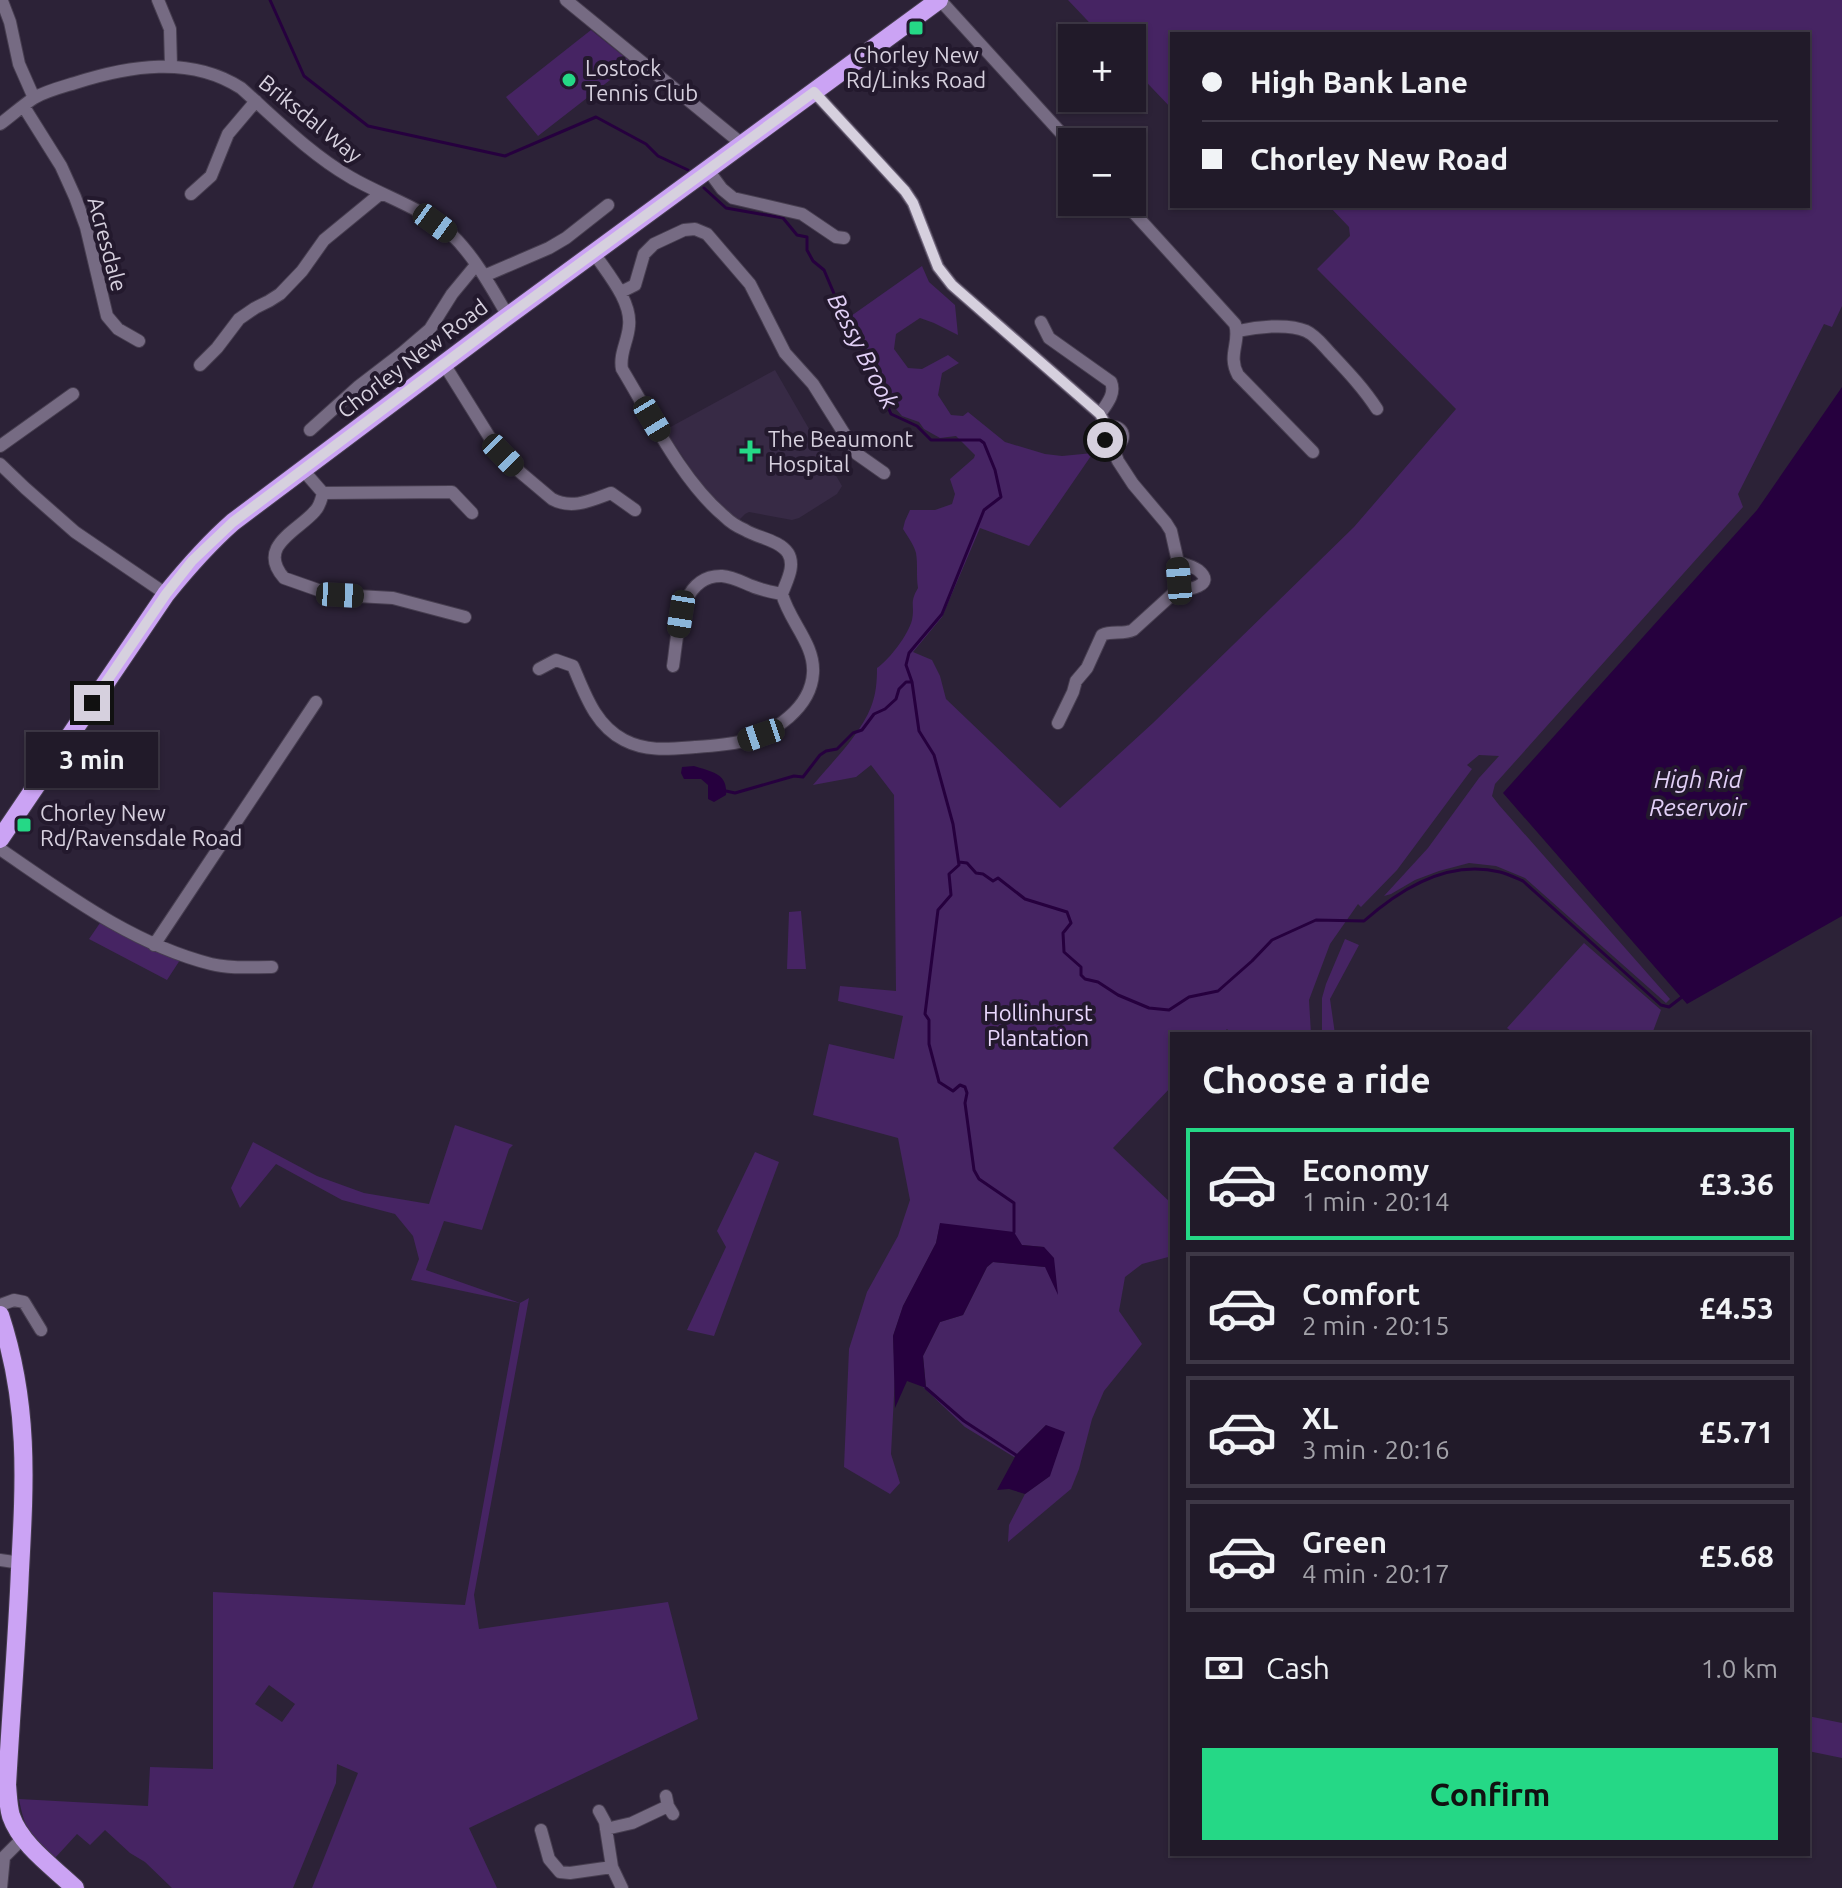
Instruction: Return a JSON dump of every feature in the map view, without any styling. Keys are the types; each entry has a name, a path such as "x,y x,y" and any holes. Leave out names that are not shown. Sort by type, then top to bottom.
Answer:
{"highway":[{"name":"Chorley New Road","path":"0,839 166,594 215,538 508,316 940,0"},
{"path":"0,1315 19,1390 24,1444 24,1522 8,1805 23,1838 75,1888"}],"street":[{"path":"158,0 170,29 171,66"},
{"path":"566,0 742,144"},
{"path":"940,0 1058,130"},
{"path":"2,1 19,64 34,98"},
{"name":"Briksdal Way","path":"0,124 34,98 105,74 141,67 171,66 231,82 321,158 380,194 418,211 452,235 480,270 508,316"},
{"path":"814,92 905,191 913,203 938,267 952,285 1100,414 1108,429 1117,427 1123,434 1121,442 1112,445 1118,461 1171,531 1178,562 1176,591 1133,630 1102,635 1087,668 1076,681 1058,723"},
{"path":"191,194 211,176 228,134 256,101"},
{"name":"Acresdale","path":"24,107 61,166 75,197 86,227 107,316 118,329 139,341"},
{"path":"708,170 733,198 802,214 836,237 846,239"},
{"path":"187,358 201,368 239,319 280,294 302,271 324,240 380,194"},
{"path":"310,430 317,417 430,329 452,294 480,270 549,248 566,238 600,207"},
{"path":"1137,216 1235,324 1238,331 1233,360 1238,375 1313,452"},
{"path":"621,292 635,285 644,254 654,244 684,230 695,229 707,234 750,284 785,353 813,384 857,454 884,473"},
{"path":"539,669 556,660 573,666 594,713 616,736 659,750 726,745 761,735 784,721 803,702 814,670 812,657 782,594 792,566 789,555 780,546 732,522 703,497 667,445 622,369 621,359 630,323 621,292 594,253"},
{"path":"1041,322 1049,338 1111,382 1113,390 1100,414"},
{"path":"1238,331 1287,327 1308,332 1357,380 1377,409"},
{"path":"444,364 495,446 514,467 552,499 577,504 611,493 635,510"},
{"path":"0,446 73,394"},
{"path":"0,464 75,532 166,594"},
{"path":"303,470 323,493 452,492 472,513"},
{"path":"323,493 315,512 278,546 275,562 284,578 321,591 393,598 465,617"},
{"path":"1176,591 1193,590 1202,583 1203,577 1195,568 1178,562"},
{"path":"673,666 684,602 699,584 721,576 782,594"},
{"path":"154,945 316,702"},
{"path":"0,849 95,913 154,945 212,964 240,968 272,967"},
{"path":"0,1305 14,1300 24,1302 40,1331"},
{"path":"0,1560 21,1563"},
{"path":"606,1829 632,1823 669,1805"},
{"path":"599,1811 606,1829 612,1867 622,1888"},
{"path":"1,1888 4,1857 23,1838"},
{"path":"540,1840 551,1864 560,1872 612,1867"}],"shaded area":[{"name":"The Beaumont Hospital","path":"775,370 842,486 837,494 799,518 792,520 749,512 738,521 703,487 665,430"}],"green space":[{"name":"Hollinhurst Plantation","path":"1068,0 1842,0 1842,306 1832,327 1824,324 1738,494 1743,507 1495,784 1492,796 1670,999 1666,1003 1525,878 1496,866 1469,863 1439,871 1384,896 1428,848 1499,756 1479,755 1467,765 1472,769 1397,870 1361,907 1358,904 1330,944 1309,1000 1311,1032 1230,1032 1227,1029 1224,1032 1170,1032 1170,1088 1113,1148 1170,1202 1170,1257 1142,1264 1125,1277 1119,1311 1142,1344 1104,1391 1092,1419 1071,1489 1008,1542 1009,1525 1025,1494 1050,1476 1046,1425 1014,1457 965,1427 922,1386 926,1387 923,1356 940,1322 963,1315 987,1267 993,1262 1046,1267 1057,1291 1044,1247 1022,1245 940,1224 936,1243 903,1306 893,1336 895,1376 891,1454 900,1483 890,1494 844,1467 849,1349 867,1292 898,1236 910,1200 898,1138 813,1115 829,1044 894,1059 903,1016 838,1001 840,986 896,991 894,795 871,765 856,777 813,785 860,728 873,702 877,668 898,646 912,620 913,601 918,588 917,557 903,529 910,510 935,510 952,504 955,494 950,479 975,455 956,436 940,438 924,429 919,422 902,416 891,403 851,316 922,266 929,282 955,305 958,335 920,318 896,334 894,349 908,368 922,369 948,355 959,363 942,373 938,395 951,415 963,416 968,412 1005,442 1045,454 1093,453 1029,546 980,528 942,617 913,652 932,660 946,699 1060,808 1153,723 1354,527 1456,409 1317,269 1350,236 1349,227 1331,208 1810,208 1810,32 1170,32 1170,107 1146,82 1146,24 1091,24"},
{"name":"Lostock Tennis Club","path":"591,30 632,63 538,136 506,97"},
{"path":"801,911 806,969 787,969 789,912"},
{"path":"100,923 180,960 167,980 89,939"},
{"path":"1345,939 1359,945 1330,999 1335,1032 1322,1032 1322,998"},
{"path":"1584,943 1661,1010 1653,1032 1512,1032 1507,1028"},
{"path":"455,1125 513,1145 482,1230 444,1221 426,1270 520,1303 411,1280 419,1259 413,1236 395,1214 342,1200 276,1164 240,1208 231,1188 253,1142 317,1176 364,1193 429,1204"},
{"path":"755,1152 779,1162 714,1336 687,1330 726,1247 717,1231"},
{"path":"529,1298 474,1595 479,1629 668,1602 698,1719 469,1828 497,1888 312,1888 358,1773 337,1764 336,1783 293,1888 172,1888 105,1830 90,1845 77,1834 55,1858 27,1826 19,1799 148,1806 150,1767 213,1769 213,1592 465,1605 520,1303","holes":["269,1685 295,1704 282,1722 255,1704"]},
{"path":"1810,1716 1842,1723 1842,1758 1810,1751"}],"water":[{"name":"High Rid Reservoir","path":"1842,387 1842,916 1687,1004 1503,793 1757,510"},
{"path":"694,766 722,778 726,795 714,802 708,799 708,785 701,779 684,779 682,767"},
{"path":"940,1223 1014,1232 1022,1245 1044,1247 1054,1258 1058,1295 1045,1267 993,1262 987,1267 963,1315 940,1322 923,1356 926,1388 907,1381 895,1408 893,1336 903,1306 936,1243"},
{"path":"1046,1425 1065,1432 1050,1476 1025,1494 1009,1489 997,1490 1016,1455"}],"waterway":[{"name":"Bessy Brook","path":"270,0 304,76 368,126 505,156 596,117 646,144 658,156 688,170"},
{"name":"Bessy Brook","path":"704,188 726,208 783,218 797,235 807,237 807,250 813,261 824,270 838,303 838,312 849,318 891,414 917,426 931,440 980,440 995,470 1001,497 984,510 942,614 909,653 906,665 912,682 919,731 934,755 953,824 959,865 949,874 951,895 938,910 925,1014 929,1020 929,1044 939,1082 953,1091 960,1085 965,1087 974,1170 979,1179 1014,1203 1014,1232"},
{"path":"726,791 735,793 794,776 803,777 820,755 837,749 853,733 862,730 874,714 896,699 899,689 906,682 912,682"},
{"path":"959,862 967,863 976,873 993,881 998,878 1025,899 1067,912 1071,923 1063,933 1064,952 1081,967 1081,975 1149,1008 1169,1010 1189,997 1218,991 1272,940 1316,920 1364,921 1426,879 1444,873 1481,869 1523,881 1661,1005 1669,1007 1682,997"},
{"path":"926,1388 964,1421 1016,1455"}],"place":[{"name":"Chorley New Rd/Links Road","path":"916,28"},
{"name":"Lostock Tennis Club","path":"569,80"},
{"name":"The Beaumont Hospital","path":"750,451"},
{"name":"Chorley New Rd/Ravensdale Road","path":"24,825"}],"route":[{"path":"92,703 166,594 192,561 233,522 814,92 905,191 913,203 938,267 952,285 1100,414 1108,429 1105,440"}]}
